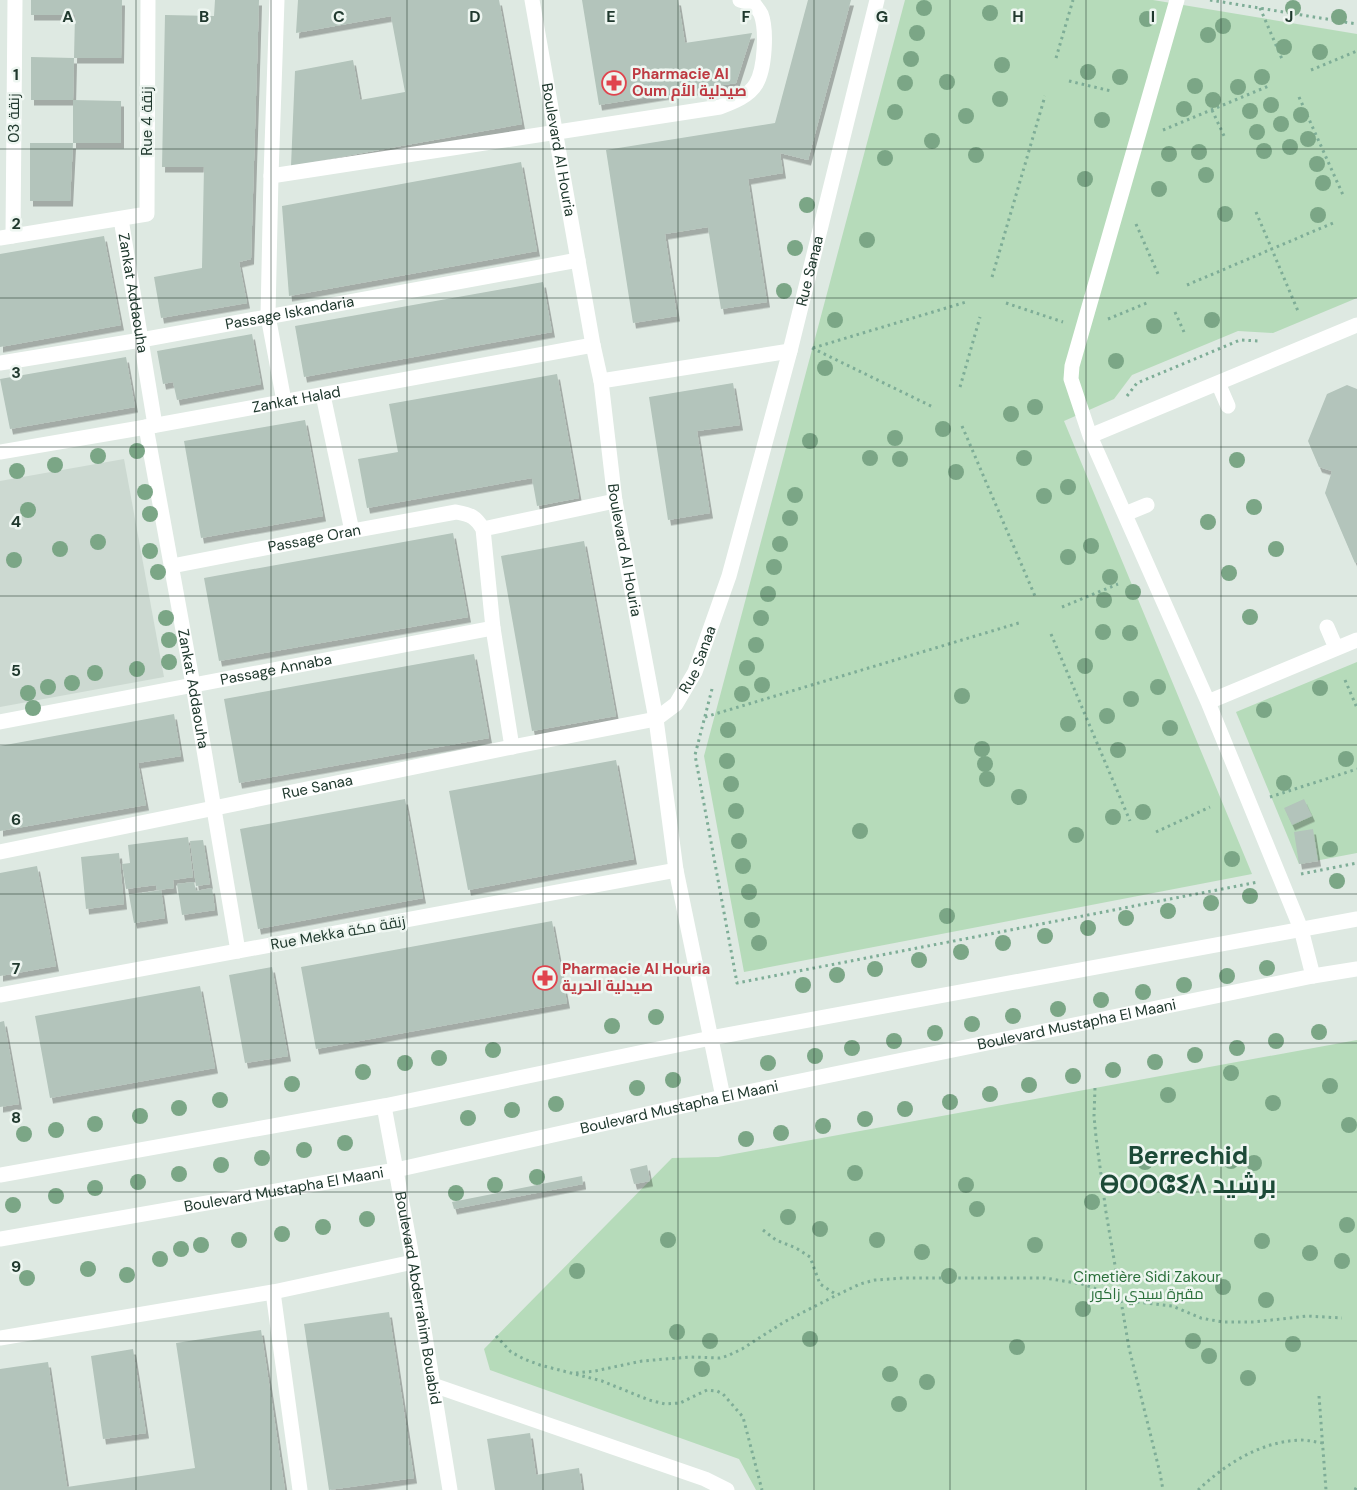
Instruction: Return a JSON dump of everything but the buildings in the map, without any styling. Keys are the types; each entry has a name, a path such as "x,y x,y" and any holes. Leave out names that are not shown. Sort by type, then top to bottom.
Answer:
{"street":[{"name":"زنقة 03","path":"6,237 15,0"},
{"name":"Rue 4 زنقة","path":"121,219 148,214 148,0"},
{"path":"277,0 268,316 284,401"},
{"name":"Boulevard Al Houria","path":"532,0 601,381 615,501 656,719 676,870 723,1097"},
{"path":"271,176 720,107 740,99 756,85 762,68 764,30 761,14 754,4 740,0"},
{"name":"Rue Sanaa","path":"0,852 656,719 676,704 695,672 729,576 797,348 877,0"},
{"path":"1177,0 1072,366 1071,379 1090,436 1208,702 1301,929 1313,976"},
{"path":"6,237 121,219"},
{"name":"Zankat Addaouha","path":"121,219 141,340 151,426 172,566 238,951"},
{"name":"Passage Iskandaria","path":"0,363 141,340 578,260"},
{"path":"1090,436 1357,326"},
{"name":"Zankat Halad","path":"0,452 593,345"},
{"path":"601,381 797,348"},
{"path":"1218,383 1228,406"},
{"path":"323,394 352,531"},
{"path":"512,747 493,628 483,529 615,501"},
{"path":"1125,514 1146,505"},
{"name":"Passage Oran","path":"172,566 456,512 470,514 483,529"},
{"path":"1327,627 1336,648"},
{"name":"Passage Annaba","path":"0,722 493,628"},
{"path":"1208,702 1357,640"},
{"name":"Rue Mekka زنقة مكة","path":"0,995 676,870"},
{"path":"0,1175 384,1106 711,1038 1357,919"},
{"name":"Boulevard Mustapha El Maani","path":"0,1238 396,1170 723,1097 1313,976 1357,969"},
{"name":"Boulevard Abderrahim Bouabid","path":"384,1106 413,1262 448,1490"},
{"path":"0,1338 273,1292 413,1262"},
{"path":"273,1292 300,1490"},
{"path":"433,1385 705,1479 727,1490"}],"path":[{"path":"1056,58 1073,0"},
{"path":"1210,0 1357,24"},
{"path":"1260,8 1282,59"},
{"path":"1311,70 1357,51"},
{"path":"1069,81 1112,90"},
{"path":"1161,131 1271,86"},
{"path":"992,277 1044,96"},
{"path":"1299,97 1343,195"},
{"path":"1212,110 1224,138"},
{"path":"1256,212 1298,311"},
{"path":"1135,220 1158,274"},
{"path":"1187,285 1332,223"},
{"path":"797,348 813,348 966,302"},
{"path":"1006,302 1066,323"},
{"path":"1105,321 1149,302"},
{"path":"1175,312 1184,332"},
{"path":"960,387 980,317"},
{"path":"813,348 933,407"},
{"path":"962,426 1035,596"},
{"path":"1062,607 1118,584"},
{"path":"705,717 1022,622"},
{"path":"1051,634 1130,821"},
{"path":"1345,680 1357,708"},
{"path":"712,689 695,755 737,983 1261,881"},
{"path":"1263,800 1357,769"},
{"path":"1156,832 1210,807"},
{"path":"1294,875 1357,863"},
{"path":"1095,1088 1094,1116 1096,1137 1128,1348 1163,1490"},
{"path":"764,1230 776,1240 796,1248 810,1257 820,1284 837,1295"},
{"path":"576,1373 642,1361 690,1357 720,1358 727,1356 742,1349 784,1322 860,1284 875,1280 904,1278 1045,1278 1082,1284 1120,1298 1138,1302 1172,1306 1200,1318 1222,1322 1254,1322 1307,1316 1342,1318"},
{"path":"496,1336 511,1352 524,1359 602,1381 649,1400 665,1404 680,1403 707,1390 723,1394 743,1417 762,1490"},
{"path":"1319,1396 1326,1490"},
{"path":"1198,1490 1229,1465 1245,1455 1264,1447 1282,1442 1302,1440 1323,1443"},
{"path":"1355,1490 1357,1486"}],"shaded area":[{"path":"124,459 164,677 0,707 0,481"}],"green space":[{"path":"905,0 1153,0 1357,34 1357,298 1273,333 1238,331 1132,375 1114,399 1064,421 1252,874 744,972 704,756"},
{"path":"1357,662 1357,853 1299,864 1236,712"},
{"name":"Cimetière Sidi Zakour مقبرة سيدي زاكور","path":"1357,1040 1357,1490 756,1490 739,1459 490,1370 484,1349 672,1158 718,1157"}],"place":[{"name":"Pharmacie Al Oum صيدلية الأم","path":"614,83"},
{"name":"Pharmacie Al Houria صيدلية الحرية","path":"545,978"}],"district":[{"name":"Berrechid ⴱⵔⵔⵛⵉⴷ برشيد","path":"1188,1170"}]}
